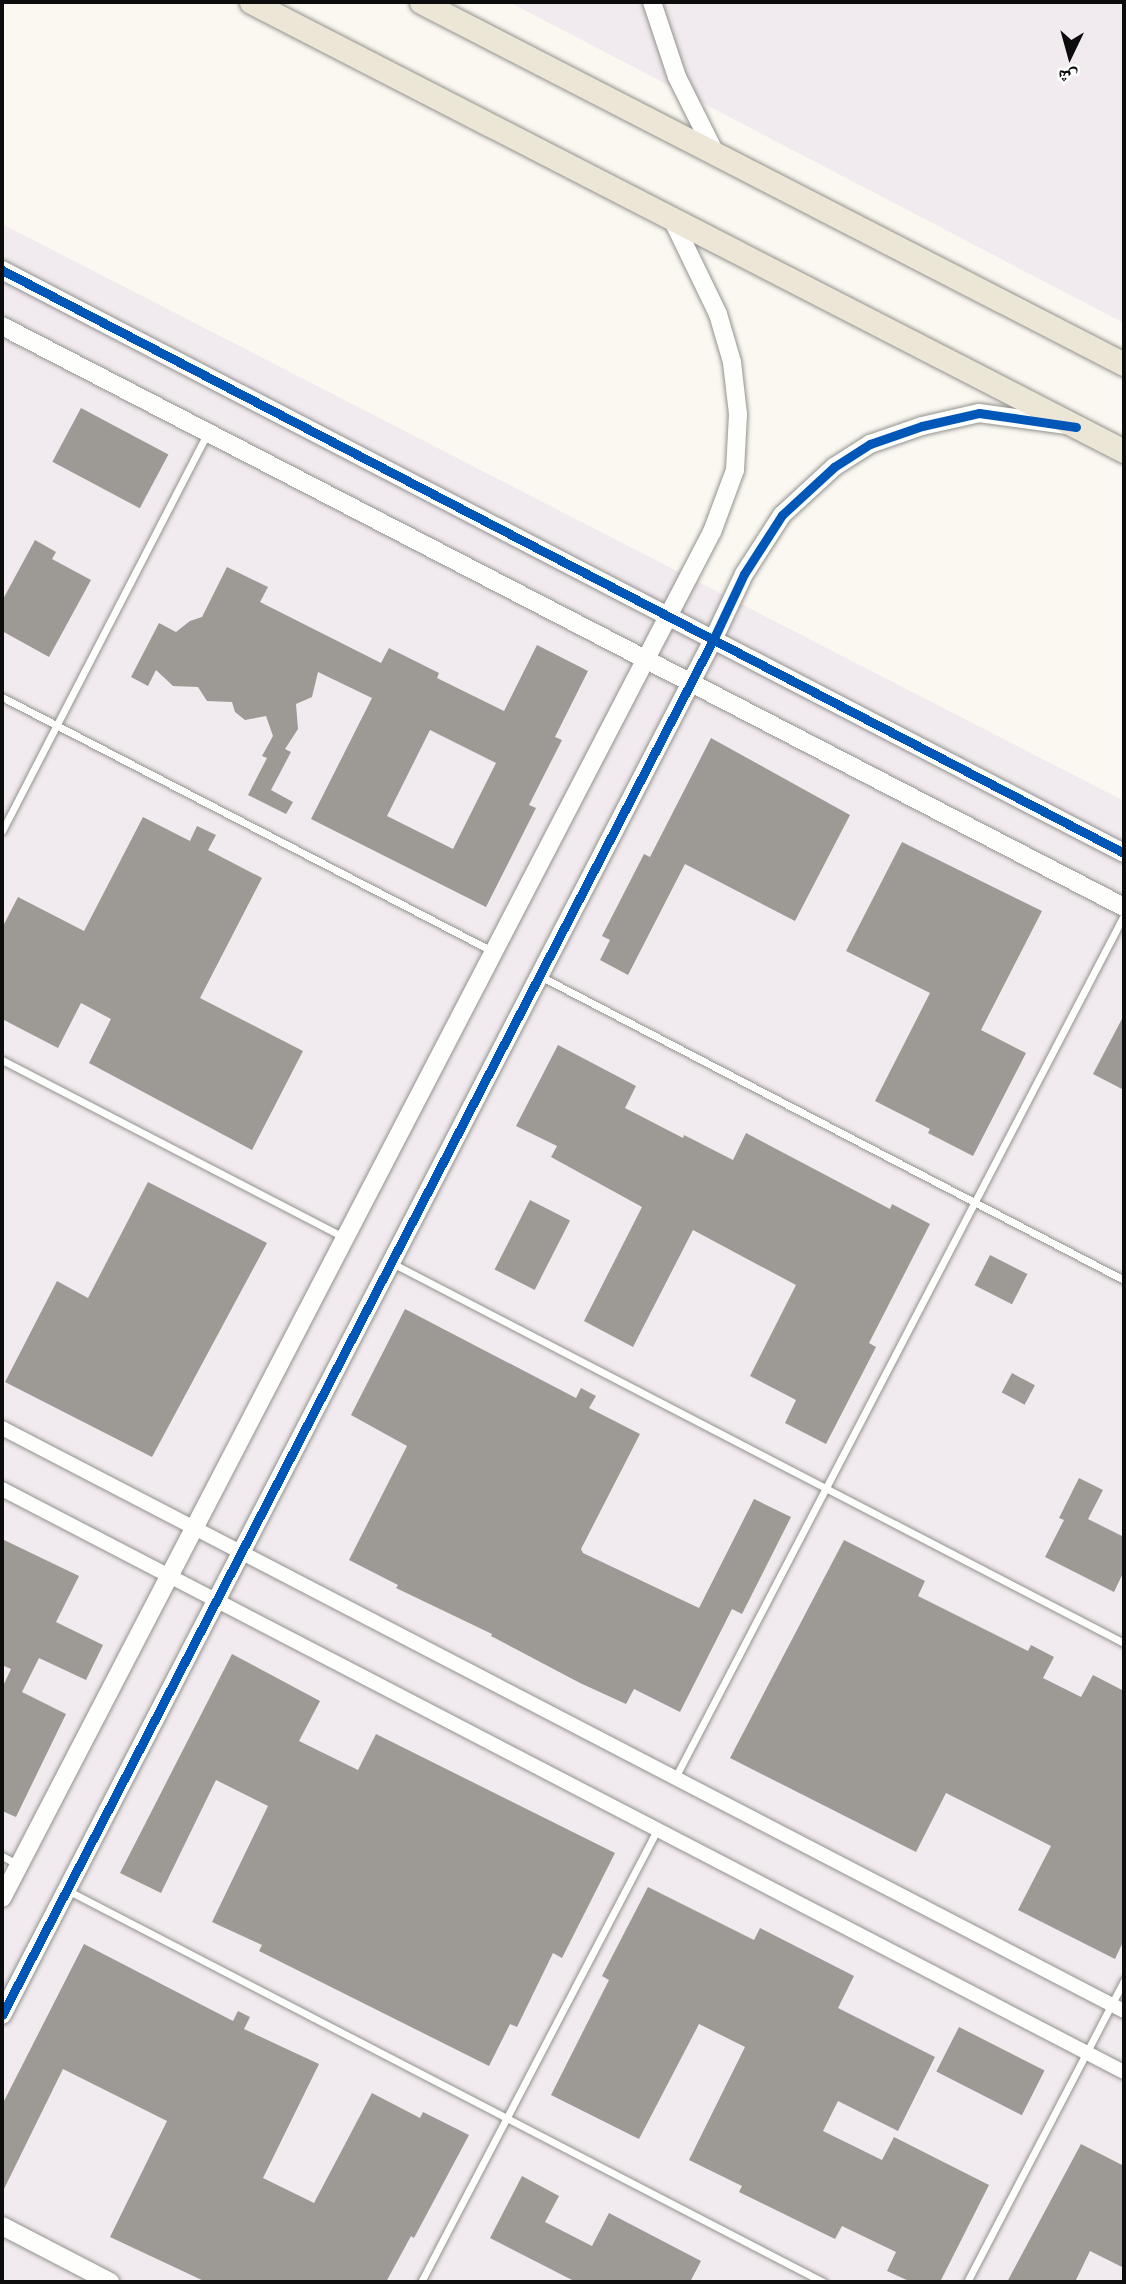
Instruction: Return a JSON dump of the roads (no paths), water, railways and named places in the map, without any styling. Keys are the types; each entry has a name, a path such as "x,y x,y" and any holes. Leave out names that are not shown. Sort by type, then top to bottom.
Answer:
{"main road":[{"path":"251,2 1124,451"},
{"path":"421,2 1124,364"}],"street":[{"path":"652,2 677,77 714,151"},
{"path":"2,1898 644,658 712,532 735,470 738,414 732,362 718,314 672,219"},
{"path":"2,270 1124,853"},
{"path":"2,326 1124,906"},
{"path":"2,2015 540,976 713,640 744,574 782,515 834,467 870,444 922,426 979,413 1076,427"},
{"path":"2,1428 1118,2008"},
{"path":"2,1489 1124,2072"},
{"path":"2,2226 110,2282"}],"lane":[{"path":"2,831 208,432"},
{"path":"2,697 492,951"},
{"path":"676,1776 1124,915"},
{"path":"540,976 1124,1280"},
{"path":"2,1060 344,1237"},
{"path":"391,1262 1124,1643"},
{"path":"421,2282 657,1829"},
{"path":"2,1856 19,1865"},
{"path":"67,1889 823,2282"},
{"path":"967,2282 1087,2053 1118,2008 1124,1980"}]}
